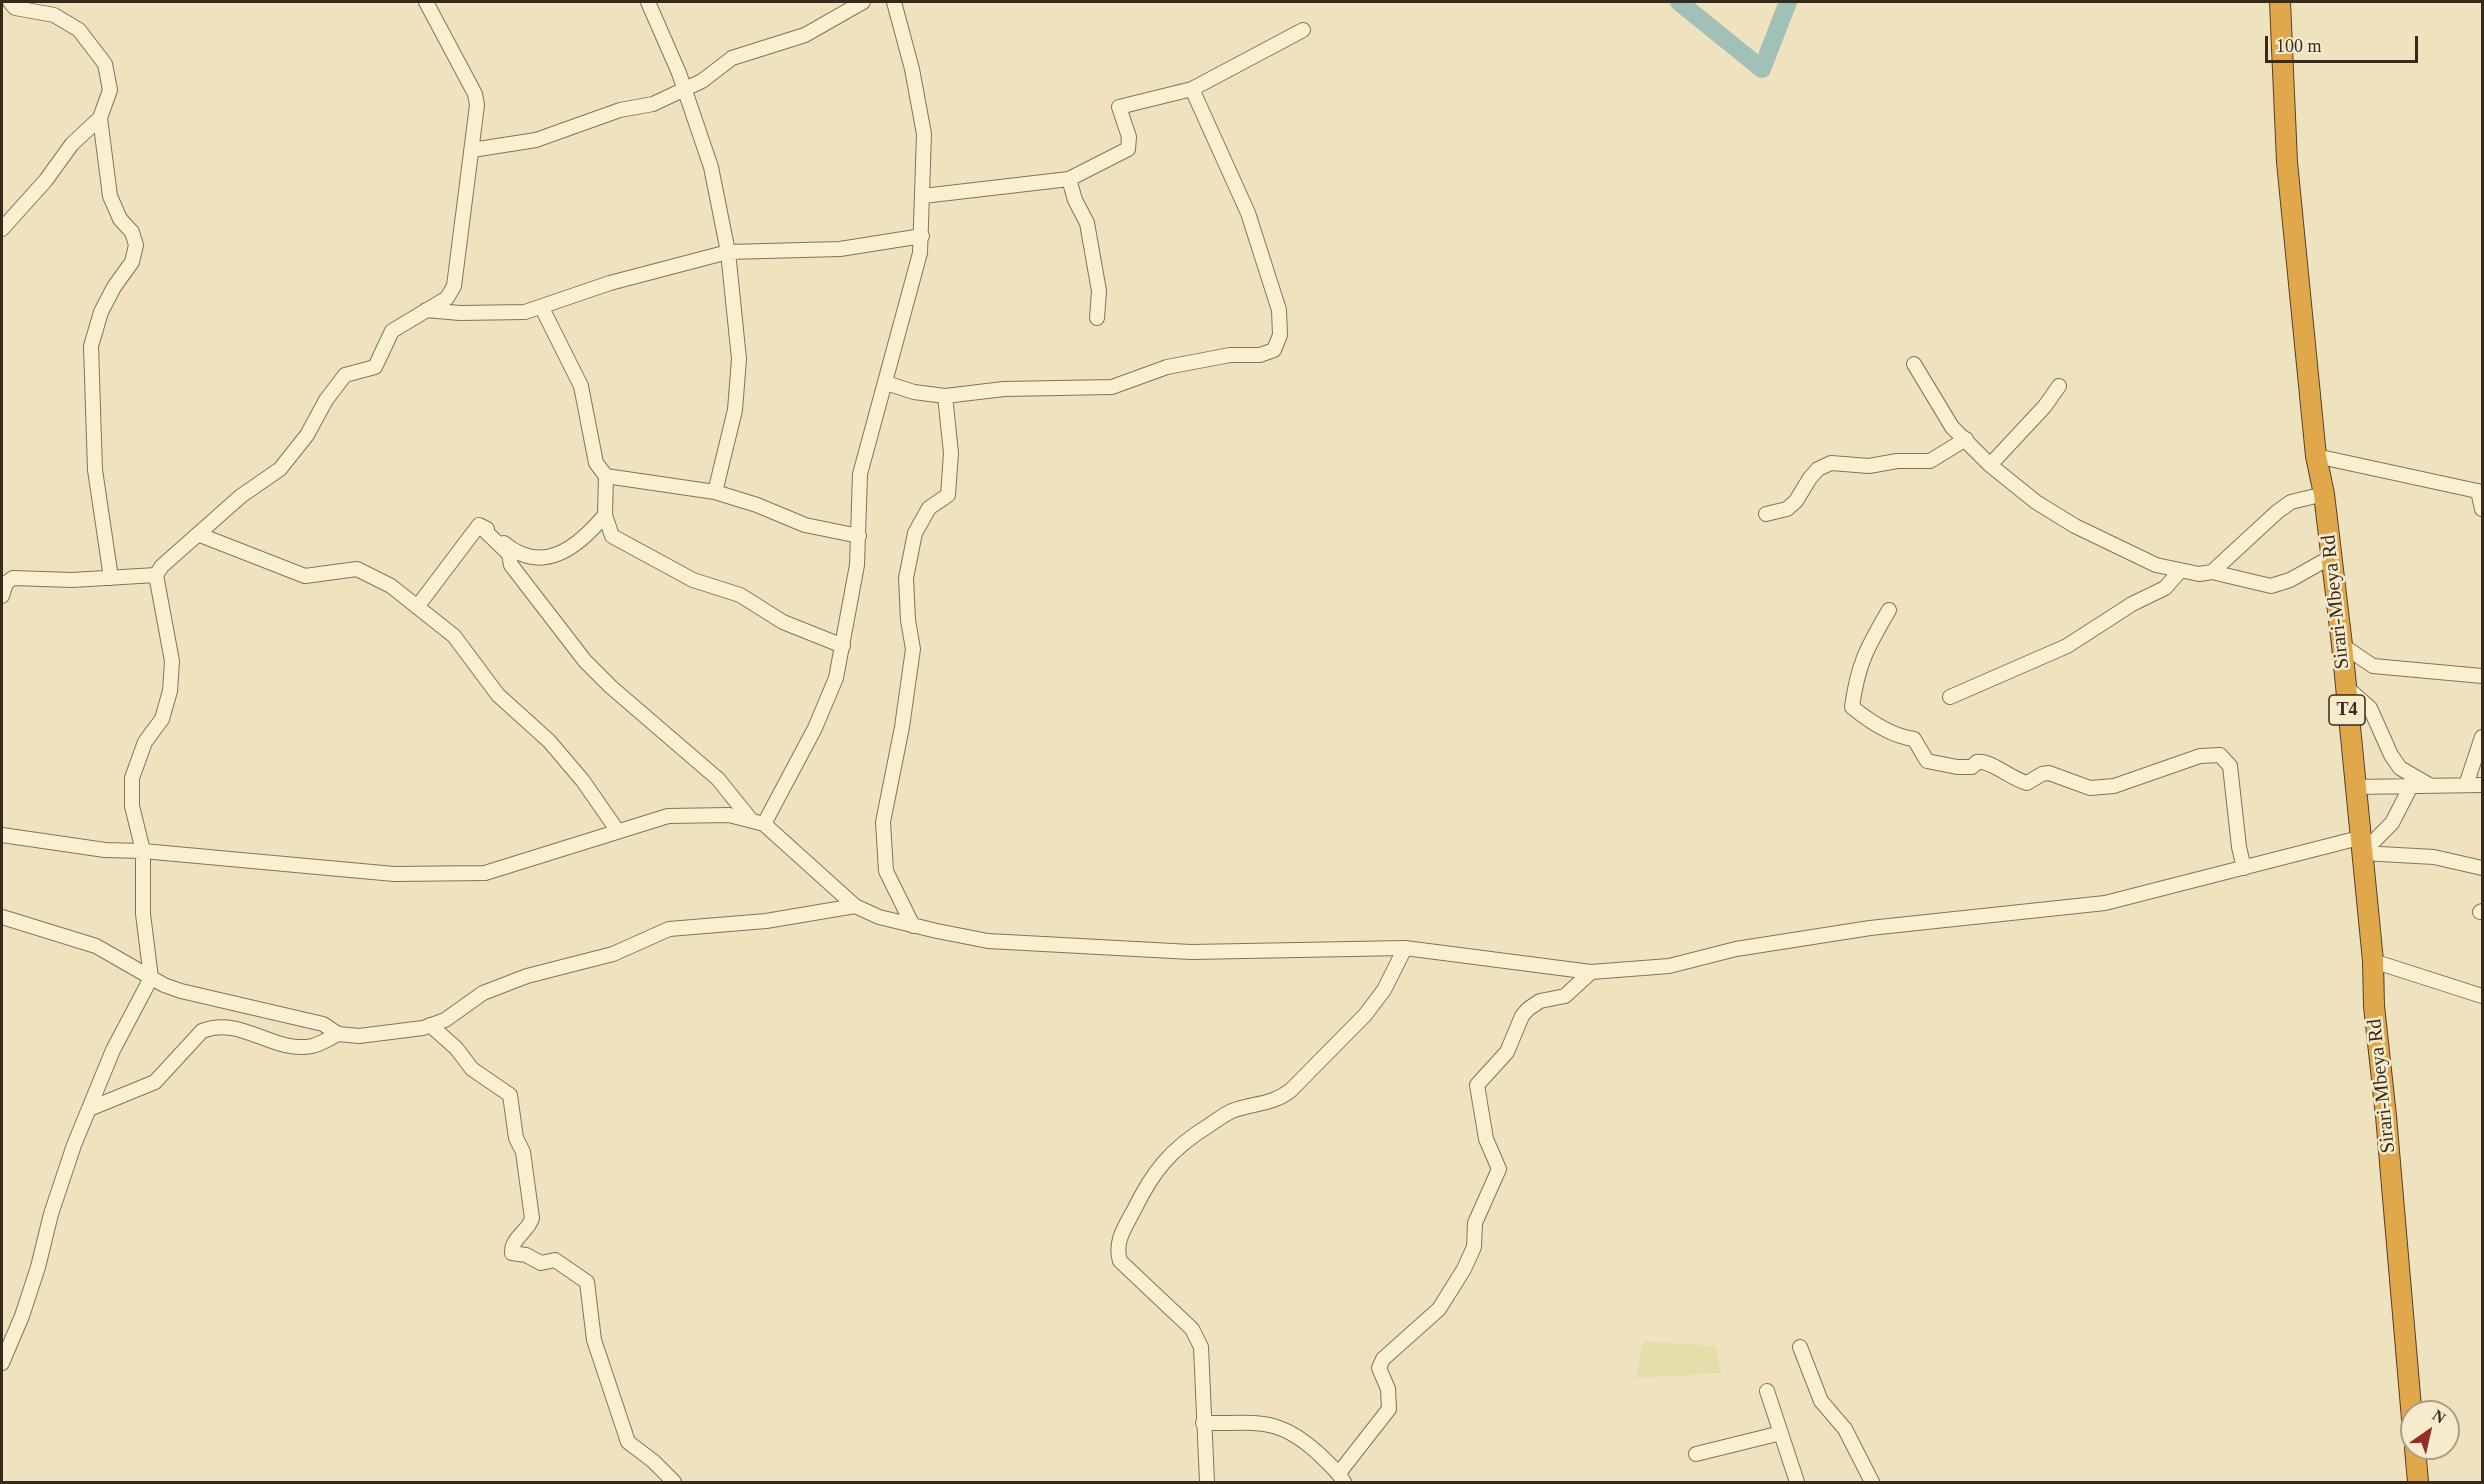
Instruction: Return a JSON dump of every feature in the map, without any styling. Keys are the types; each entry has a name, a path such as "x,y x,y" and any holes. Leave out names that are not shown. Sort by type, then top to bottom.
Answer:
{"highway":[{"name":"Sirari-Mbeya Rd","path":"2280,2 2286,162 2316,456 2324,494 2342,645 2344,685 2373,961 2374,1006 2387,1127 2410,1400"},
{"path":"2416,1460 2418,1482"}],"street":[{"path":"10,2 15,8 54,15 68,22 92,44 105,64 109,77 110,90 100,118 110,196 120,219 132,232 136,245 132,262 114,286 101,312 91,346 95,470 111,578"},
{"path":"2,1363 22,1316 38,1267 51,1214 89,1109 121,1031 151,978 144,914 143,851 132,806 132,778 145,742 162,719 168,705 172,677 172,661 156,575 162,566 200,535 241,496 280,469 307,435 326,400 345,375 375,367 392,331 447,297 454,286 476,116 475,94 426,2"},
{"path":"472,150 536,140 620,110 652,104 702,81 732,58 805,34 863,2"},
{"path":"652,3 711,167 728,252 739,359 735,410 715,492"},
{"path":"757,822 815,728 836,678 859,536 860,474 912,291 922,236 924,134 910,60 895,3"},
{"path":"923,196 1069,178 1128,149 1129,137 1119,107 1192,89 1303,30"},
{"path":"886,383 945,396 1015,389 1112,387 1167,367 1230,355 1260,356 1274,350 1280,335 1279,310 1248,213 1192,89"},
{"path":"2,229 46,180 72,144 100,118"},
{"path":"1069,178 1075,201 1087,223 1098,291 1097,318"},
{"path":"426,310 460,313 525,312 610,283 728,252 840,249 922,236"},
{"path":"542,308 581,386 596,463 606,476 605,515 612,536 701,584 741,595 783,622 843,646"},
{"path":"1914,364 1943,416 1990,465 2036,502 2075,526 2156,565 2199,574 2212,572 2271,586 2290,580 2331,557"},
{"path":"1990,465 2045,406 2060,386"},
{"path":"913,926 886,871 883,822 902,727 913,649 908,620 906,578 915,533 929,508 948,495 951,453 945,396"},
{"path":"1766,514 1787,509 1796,501 1810,478 1831,463 1869,466 1898,461 1930,462 1966,439"},
{"path":"2316,456 2402,477 2480,492 2482,509"},
{"path":"606,476 715,492 757,505 805,525 859,536"},
{"path":"2212,572 2277,512 2291,502 2324,494"},
{"path":"479,525 520,556 539,559 571,547 587,536 605,515"},
{"path":"417,607 479,525"},
{"path":"479,525 509,554 511,565 585,660 611,687 718,779 757,822 855,906 879,917 913,926 988,941 1191,952 1405,948 1591,972 1669,966 1765,944 1869,928 2105,903 2244,868 2360,845 2434,857 2482,868"},
{"path":"200,535 305,576 357,569 391,586 454,636 498,695 549,741 583,781 617,830"},
{"path":"1950,697 2067,646 2132,604 2165,588 2180,571"},
{"path":"2,596 6,582 13,578 111,578 156,575"},
{"path":"1889,610 1861,658 1852,707 1862,715 1902,737 1914,739 1927,761 1958,767 1972,767 1977,762 1983,761 2005,775 2027,783 2042,774 2049,773 2090,788 2114,786 2200,756 2220,755 2230,766 2239,847 2244,868"},
{"path":"2342,645 2373,666 2482,676"},
{"path":"2344,685 2370,708 2391,755 2400,768 2431,786"},
{"path":"2466,785 2482,737"},
{"path":"2355,787 2482,785"},
{"path":"2360,845 2392,823 2411,786"},
{"path":"2,835 105,850 143,851 394,874 485,873 617,830 683,814 729,815 757,822"},
{"path":"89,1109 155,1082 202,1031 212,1027 250,1030 274,1043 296,1046 312,1046 338,1034 383,1035 445,1020 483,993 527,976 613,954 669,929 766,921 855,906"},
{"path":"3,922 96,946 151,978 181,991 323,1024 338,1034"},
{"path":"1207,1482 1201,1347 1195,1333 1120,1261 1117,1249 1119,1239 1145,1187 1167,1155 1191,1136 1230,1112 1280,1099 1291,1090 1365,1015 1384,990 1405,948"},
{"path":"2373,961 2482,996"},
{"path":"1203,1423 1246,1423 1284,1428 1307,1444 1341,1478 1389,1409 1388,1389 1379,1368 1383,1359 1439,1309 1471,1254 1475,1223 1498,1169 1486,1139 1478,1084 1507,1052 1522,1016 1528,1009 1540,1001 1565,996 1591,972"},
{"path":"430,1025 456,1047 472,1069 510,1095 516,1138 523,1152 532,1218 529,1226 514,1244 512,1253 526,1255 541,1263 555,1260 587,1282 594,1340 628,1442 653,1461 674,1482"},
{"path":"1800,1347 1821,1401 1845,1429 1872,1482"},
{"path":"1767,1391 1797,1482"},
{"path":"1696,1454 1781,1433"}],"shaded area":[{"path":"1643,1341 1715,1346 1721,1373 1636,1378"}],"waterway":[{"path":"1679,2 1762,69 1788,2"}]}
